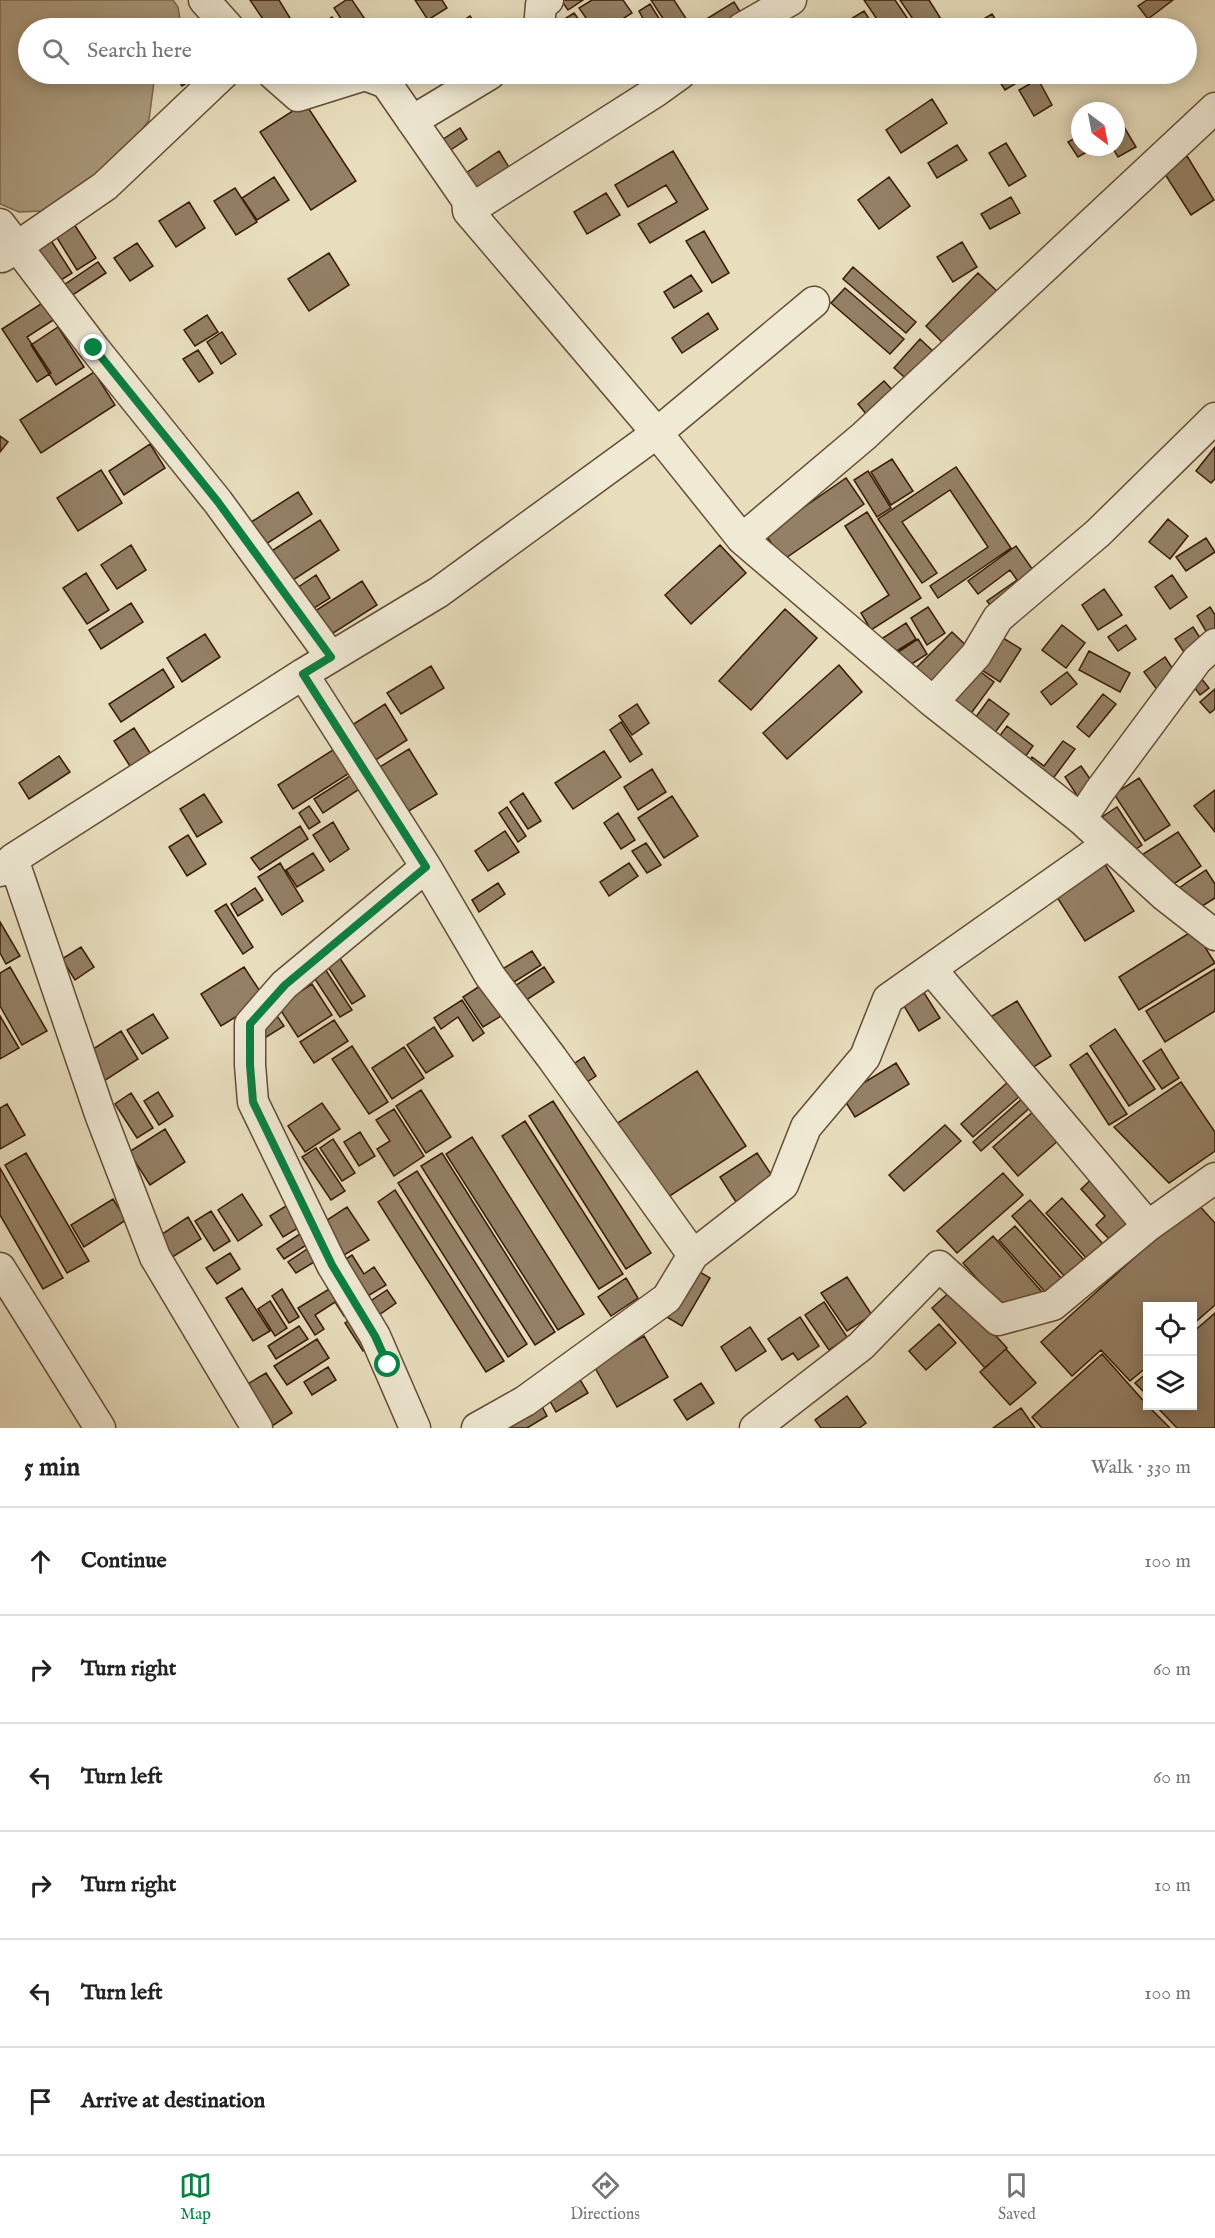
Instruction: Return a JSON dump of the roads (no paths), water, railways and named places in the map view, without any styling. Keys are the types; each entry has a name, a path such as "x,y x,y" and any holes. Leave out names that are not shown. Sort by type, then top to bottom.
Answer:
{"street":[{"path":"204,0 220,18"},
{"path":"540,18 542,5 548,0"},
{"path":"760,18 791,0"},
{"path":"212,84 105,186 5,242 218,502 331,657"},
{"path":"284,84 298,96 336,84"},
{"path":"387,84 467,200 468,211 657,433 742,539 933,702 1082,819 1165,896 1209,921"},
{"path":"412,121 473,84"},
{"path":"468,211 666,84"},
{"path":"742,539 864,436 1215,108"},
{"path":"257,1428 154,1257 6,865 303,674 438,592 657,433 814,302"},
{"path":"933,702 976,655 998,618 1098,533 1215,418"},
{"path":"1082,819 1099,792 1197,660 1215,644"},
{"path":"303,674 426,867 490,976 552,1058 693,1255"},
{"path":"477,1428 525,1401 667,1298 693,1255 783,1185 806,1127 865,1057 888,999 1108,844"},
{"path":"415,1428 379,1343 332,1265 253,1102 250,1024 285,985 426,867"},
{"path":"930,969 1148,1226"},
{"path":"755,1428 861,1346 939,1266 998,1320 1053,1305 1148,1226 1215,1178"},
{"path":"0,1268 100,1428"}]}
